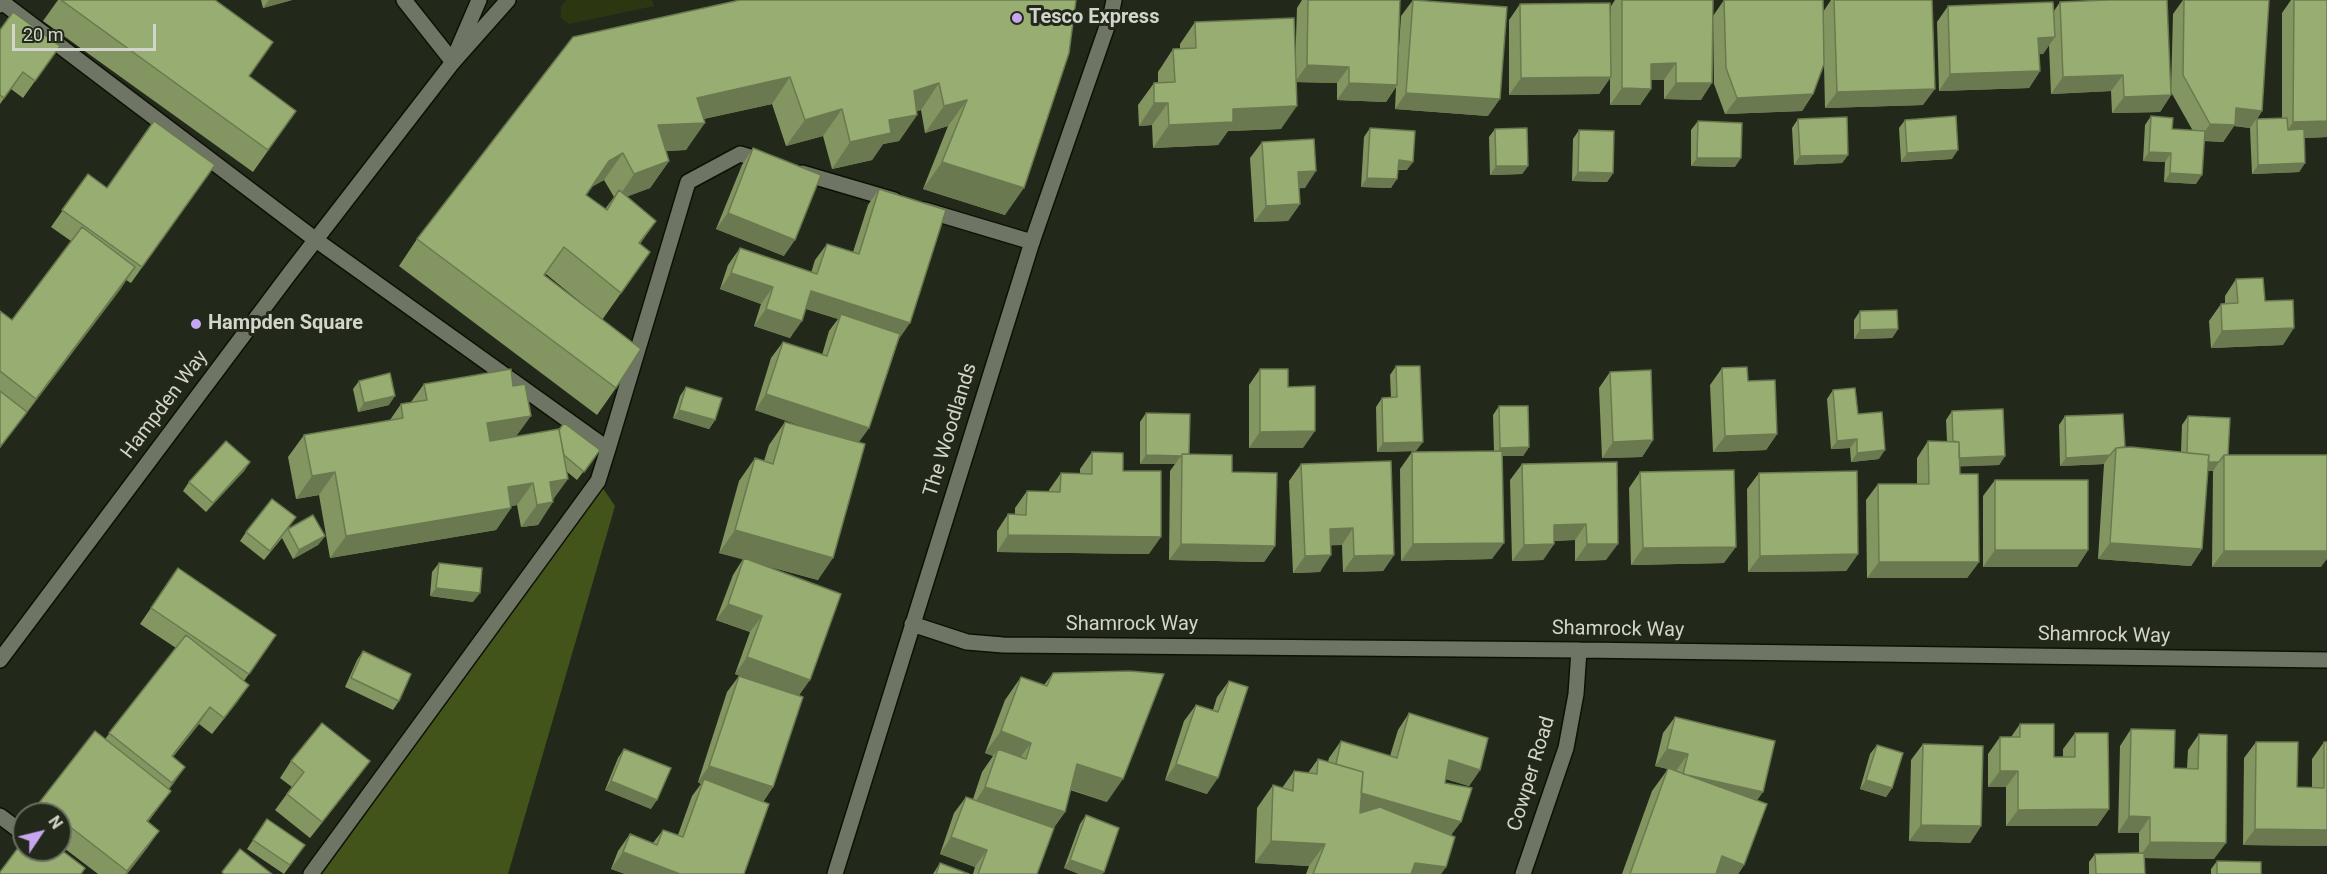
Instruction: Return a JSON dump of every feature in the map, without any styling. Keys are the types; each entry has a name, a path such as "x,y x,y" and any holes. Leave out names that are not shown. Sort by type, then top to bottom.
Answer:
{"street":[{"path":"404,0 453,62"},
{"path":"453,62 479,0"},
{"path":"453,62 508,0"},
{"name":"The Woodlands","path":"835,874 1032,242 1111,15 1114,0"},
{"path":"2,2 316,240 608,449"},
{"name":"Hampden Way","path":"0,660 453,62"},
{"path":"311,874 598,481 688,182 740,154 1032,242"},
{"name":"Shamrock Way","path":"912,624 967,642 1003,645 2327,660"},
{"name":"Cowper Road","path":"1523,874 1566,748 1576,694 1579,650"}],"green space":[{"path":"567,0 652,0 654,6 569,24 561,18 561,6"},
{"path":"598,481 615,506 508,874 311,874"}],"building":[{"path":"61,0 215,0 273,42 249,76 296,111 268,150"},
{"path":"740,0 1076,0 1069,53 1024,188 942,162 967,100 944,106 939,83 914,91 917,115 889,120 891,133 850,142 842,109 805,120 790,77 697,98 705,123 658,125 669,161 634,174 623,153 609,161 586,195 607,210 619,190 656,221 639,243 650,252 621,293 564,247 544,275 641,349 616,388 417,239 573,37"},
{"path":"1308,0 1400,0 1397,85 1349,83 1349,67 1307,65"},
{"path":"1413,0 1507,7 1500,99 1406,93"},
{"path":"1622,0 1713,0 1712,83 1676,83 1676,63 1651,64 1651,89 1622,88"},
{"path":"1724,0 1823,0 1824,64 1813,94 1737,98 1726,68"},
{"path":"1834,0 1932,0 1935,89 1837,92"},
{"path":"2167,0 2171,95 2124,97 2123,75 2063,77 2060,2"},
{"path":"2184,0 2269,0 2262,111 2236,108 2235,125 2210,124 2183,75"},
{"path":"2294,0 2327,0 2327,121 2293,122"},
{"path":"2053,2 2055,37 2038,38 2040,71 1950,74 1948,6"},
{"path":"1610,3 1611,77 1521,78 1520,4"},
{"path":"13,12 60,46 35,81 23,72 4,98 0,95 0,30"},
{"path":"1294,18 1297,106 1233,109 1233,122 1169,125 1168,103 1154,103 1154,83 1175,82 1173,49 1196,48 1195,22"},
{"path":"1956,116 1958,150 1907,153 1905,120"},
{"path":"2151,116 2173,118 2172,129 2205,131 2202,175 2170,173 2171,153 2149,152"},
{"path":"1847,117 1848,155 1800,156 1798,119"},
{"path":"2287,118 2288,130 2304,129 2305,163 2258,165 2257,119"},
{"path":"154,121 215,165 142,267 62,210 88,174 107,188"},
{"path":"1698,121 1742,123 1741,158 1697,158"},
{"path":"1370,128 1415,131 1413,162 1399,160 1397,179 1367,178"},
{"path":"1527,128 1528,166 1496,166 1495,129"},
{"path":"1579,130 1614,131 1613,173 1578,172"},
{"path":"1314,139 1316,171 1298,172 1300,204 1266,206 1262,142"},
{"path":"753,148 821,175 795,240 728,213"},
{"path":"879,189 946,210 910,323 811,291 802,321 766,309 773,287 731,273 740,248 817,274 827,244 859,254"},
{"path":"82,227 135,267 36,399 0,371 0,311 12,320"},
{"path":"2263,278 2265,301 2293,300 2294,328 2222,331 2221,304 2238,303 2236,279"},
{"path":"1897,310 1898,329 1860,330 1860,311"},
{"path":"841,314 900,334 869,428 766,394 783,342 827,356"},
{"path":"1396,366 1420,366 1423,442 1383,443 1382,398 1397,397"},
{"path":"1747,367 1748,381 1775,380 1777,434 1725,436 1722,368"},
{"path":"511,369 513,386 525,384 531,416 487,423 490,441 559,429 568,479 550,482 553,502 537,505 533,483 508,487 511,508 346,536 335,472 312,476 304,435 403,418 401,404 427,400 424,384"},
{"path":"1260,369 1288,369 1288,387 1315,386 1315,431 1260,432"},
{"path":"1651,370 1653,440 1613,442 1610,372"},
{"path":"390,373 395,396 364,403 359,381"},
{"path":"686,387 722,398 715,420 679,410"},
{"path":"1855,388 1858,414 1882,412 1885,450 1857,453 1857,439 1837,441 1833,390"},
{"path":"0,391 27,412 0,447"},
{"path":"1499,406 1528,406 1529,447 1500,448"},
{"path":"2003,409 2005,456 1959,458 1959,442 1953,441 1952,411"},
{"path":"1146,413 1190,414 1189,454 1182,454 1182,456 1146,455"},
{"path":"2123,414 2125,447 2116,448 2110,455 2066,458 2065,416"},
{"path":"2188,416 2230,418 2228,455 2224,455 2219,462 2208,462 2209,455 2187,453"},
{"path":"785,422 865,444 833,558 735,530 755,458 773,464"},
{"path":"564,423 600,450 584,472 564,455 559,430"},
{"path":"226,441 250,462 213,503 189,482"},
{"path":"1928,441 1959,442 1960,474 1978,474 1979,562 1879,562 1878,484 1929,484"},
{"path":"2131,447 2209,455 2202,549 2110,543 2116,448"},
{"path":"1502,451 1504,543 1413,544 1412,452"},
{"path":"1092,452 1123,453 1123,471 1161,471 1161,537 1008,535 1008,514 1026,515 1027,491 1060,492 1061,473 1092,474"},
{"path":"1182,454 1232,455 1232,472 1277,473 1275,546 1181,544"},
{"path":"2224,455 2327,455 2327,551 2224,551"},
{"path":"1391,461 1394,555 1354,556 1353,528 1330,529 1331,555 1305,556 1301,464"},
{"path":"1617,462 1618,544 1587,544 1586,524 1554,525 1554,544 1524,545 1522,464"},
{"path":"1734,470 1736,547 1643,548 1640,472"},
{"path":"1857,471 1858,554 1760,556 1759,473"},
{"path":"1995,480 2088,480 2088,550 1995,550"},
{"path":"272,499 296,517 270,551 246,532"},
{"path":"313,515 325,536 299,550 288,529"},
{"path":"744,558 841,594 810,680 747,657 762,616 728,604"},
{"path":"439,563 482,568 480,593 436,588"},
{"path":"178,568 276,635 249,674 151,608"},
{"path":"186,635 249,685 224,718 210,707 172,756 185,767 172,783 109,733"},
{"path":"363,651 411,674 399,701 351,678"},
{"path":"1130,671 1164,674 1123,779 1077,764 1065,812 985,787 998,749 1026,759 1031,743 1001,731 1021,677 1047,686 1053,673"},
{"path":"739,676 803,697 773,787 709,766"},
{"path":"1229,681 1248,687 1218,778 1176,764 1196,705 1218,712"},
{"path":"1409,713 1488,738 1480,770 1449,760 1445,783 1472,788 1461,822 1361,793 1363,772 1336,764 1341,741 1397,758"},
{"path":"1675,717 1775,741 1763,792 1683,774 1688,754 1667,749"},
{"path":"322,723 370,761 322,822 287,794 304,772 291,761"},
{"path":"2020,724 2054,724 2054,757 2075,757 2075,733 2108,733 2109,809 2018,810 2018,771 2000,771 2000,737 2020,737"},
{"path":"2131,729 2175,730 2174,768 2198,769 2199,734 2227,735 2226,843 2150,842 2150,817 2129,816"},
{"path":"95,731 171,791 147,821 159,831 127,871 72,828 72,802 40,802"},
{"path":"2256,742 2298,742 2297,787 2324,788 2324,742 2327,742 2327,830 2255,829"},
{"path":"1923,744 1983,746 1981,826 1921,825"},
{"path":"1877,745 1903,753 1892,788 1866,780"},
{"path":"624,749 671,768 657,800 611,781"},
{"path":"1318,759 1363,772 1360,813 1380,807 1455,837 1446,867 1415,863 1411,874 1313,874 1325,844 1271,841 1273,785 1293,791 1294,771 1317,774"},
{"path":"1668,768 1767,804 1744,865 1722,856 1716,874 1630,874"},
{"path":"704,779 769,804 744,874 680,874 623,852 630,834 657,845 663,830 683,837"},
{"path":"966,797 1054,828 1037,874 978,874 987,850 951,837"},
{"path":"1086,815 1119,828 1104,872 1070,860"},
{"path":"267,819 305,845 290,865 253,840"},
{"path":"240,849 272,874 224,874 222,872"},
{"path":"2144,853 2145,874 2096,874 2095,854"},
{"path":"12,856 12,862 72,862 72,858 85,868 81,874 0,874"},
{"path":"2217,861 2261,862 2261,874 2217,874"},
{"path":"940,863 969,874 936,874"}],"place":[{"name":"Tesco Express","path":"1017,18"},
{"name":"Hampden Square","path":"196,324"}]}
